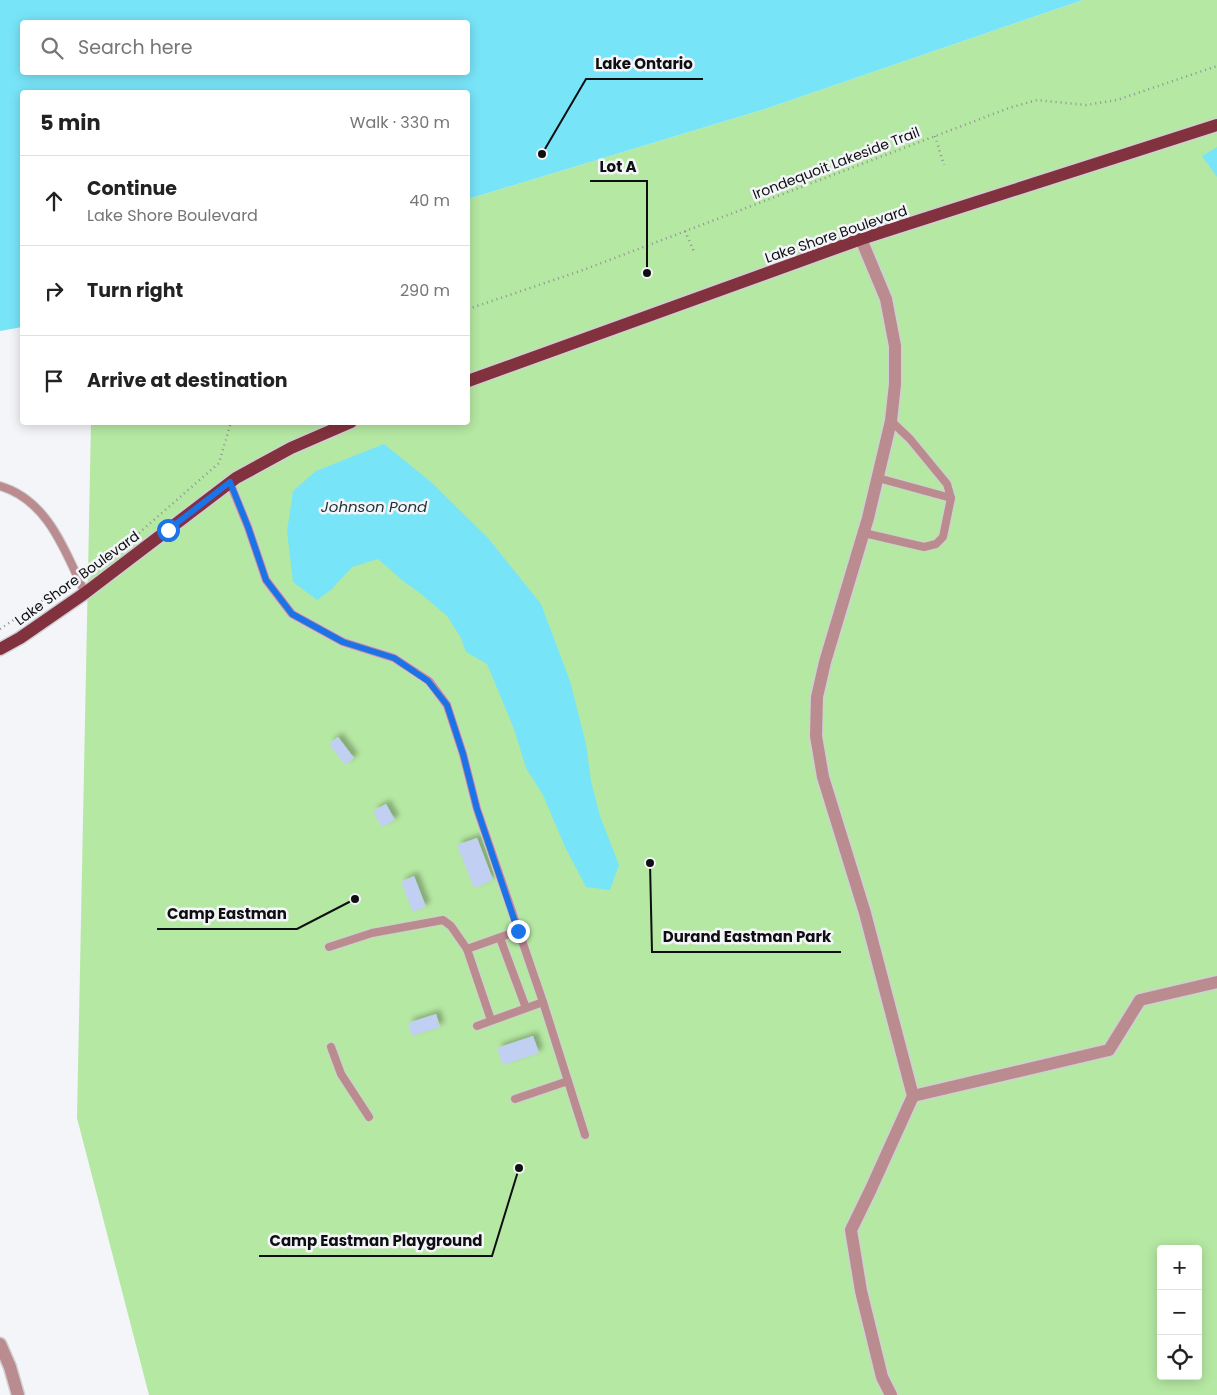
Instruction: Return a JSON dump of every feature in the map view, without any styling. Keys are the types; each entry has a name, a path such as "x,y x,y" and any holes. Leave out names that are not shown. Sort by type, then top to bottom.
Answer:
{"main road":[{"name":"Lake Shore Boulevard","path":"470,380 861,239 1217,125"},
{"name":"Lake Shore Boulevard","path":"0,649 20,638 85,593 230,482 291,448 344,425"}],"street":[{"path":"861,239 886,299 895,346 896,384 891,421 878,478 864,533 825,662 817,697 816,736 822,777 865,913 913,1096 851,1230 861,1291 882,1377 890,1395"},
{"path":"913,1096 1109,1050 1140,1000 1217,982"},
{"path":"0,1344 10,1367 18,1395"}],"lane":[{"path":"864,533 924,547 936,544 943,537 951,498 947,484 910,439 891,421"},
{"path":"878,478 951,498"},
{"path":"230,482 266,580 292,614 343,642 394,658 428,681 447,705 463,754 477,809 543,1002 585,1135"},
{"path":"0,486 26,498 44,515 59,539 85,593"},
{"path":"329,947 372,933 443,920 451,926 467,949 491,1020"},
{"path":"467,949 518,931"},
{"path":"500,938 526,1008"},
{"path":"477,1026 543,1002"},
{"path":"331,1047 341,1074 369,1117"},
{"path":"515,1099 568,1081"}],"path":[{"name":"Irondequoit Lakeside Trail","path":"470,308 583,270 934,136 1036,100 1086,104 1117,100 1217,66"},
{"path":"934,136 944,164"},
{"path":"685,231 694,254"},
{"path":"0,630 139,533 219,463 230,425"}],"green space":[{"path":"1083,0 1217,0 1217,1395 149,1395 77,1118 91,425 470,425 470,198 765,109"}],"water":[{"path":"0,0 1083,0 765,109 470,198 470,90 20,90 20,327 0,331"},
{"path":"1217,147 1217,177 1202,156"},
{"name":"Johnson Pond","path":"384,444 431,482 488,538 541,604 570,681 586,744 591,781 600,816 619,865 610,890 586,887 565,847 543,795 526,768 514,729 487,664 466,652 461,638 447,616 378,559 352,567 332,589 317,600 293,582 287,531 293,491 316,471"}],"building":[{"path":"338,737 354,758 345,765 329,744"},
{"path":"386,804 395,820 382,827 373,811"},
{"path":"477,838 493,880 474,888 457,845"},
{"path":"414,876 426,907 413,912 401,882"},
{"path":"436,1014 440,1027 412,1036 408,1023"},
{"path":"533,1036 539,1053 503,1065 497,1048"}],"place":[{"name":"Lake Ontario","path":"542,154"},
{"name":"Lot A","path":"647,273"},
{"name":"Durand Eastman Park","path":"650,863"},
{"name":"Camp Eastman","path":"355,899"},
{"name":"Camp Eastman Playground","path":"519,1168"}],"route":[{"path":"168,530 230,482 266,580 292,614 343,642 394,658 428,681 447,705 463,754 477,809 518,931"}]}
